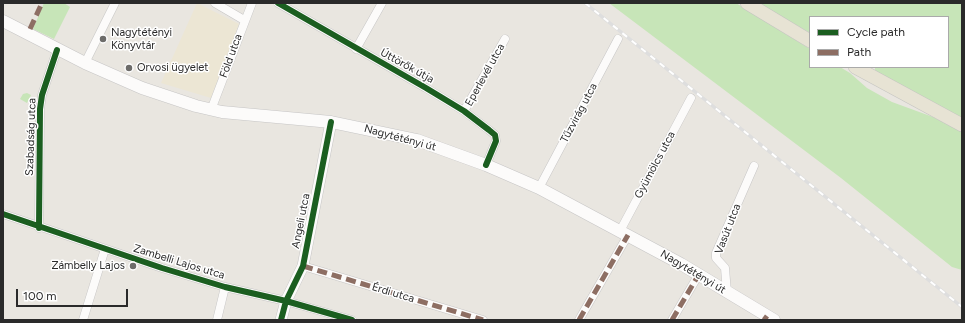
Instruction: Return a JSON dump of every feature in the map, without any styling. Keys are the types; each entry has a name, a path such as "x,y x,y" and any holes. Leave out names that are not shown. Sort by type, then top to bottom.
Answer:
{"main road":[{"path":"747,3 809,40"},
{"name":"Nagytétényi út","path":"3,20 57,50 142,88 211,110 331,122 417,140 486,165 539,188 624,233 699,274 706,281 727,292 768,319"},
{"path":"857,68 962,125"}],"street":[{"path":"85,63 115,3"},
{"path":"215,3 244,20"},
{"name":"Föld utca","path":"211,110 244,20 252,3"},
{"name":"Úttörők útja","path":"278,3 464,111 495,135 496,141 486,165"},
{"path":"356,49 382,3"},
{"name":"Eperlevél utca","path":"464,111 505,39"},
{"name":"Tűzvirág utca","path":"539,188 618,39"},
{"name":"Szabadság utca","path":"39,228 40,109 42,95 57,50"},
{"name":"Gyümölcs utca","path":"579,320 691,98"},
{"name":"Angeli utca","path":"281,320 286,301 303,266 331,122"},
{"name":"Vasút utca","path":"727,292 725,268 716,258 716,253 754,166"},
{"name":"Zambelli Lajos utca","path":"3,214 39,228 224,287 286,301 352,320"},
{"path":"83,320 105,249"},
{"name":"Érdi utca","path":"303,266 483,320"},
{"path":"672,320 699,274"},
{"path":"217,320 224,287"}],"shaded area":[{"path":"197,3 239,24 211,98 161,83"}],"green space":[{"path":"44,3 64,3 70,7 54,39 33,29"},
{"path":"609,3 736,3 809,48 809,68 842,68 850,73 867,88 892,102 933,117 962,132 962,270 952,267 841,178"},
{"path":"758,3 962,3 962,121 875,72 875,68 949,68 949,16 809,16 809,32"},
{"path":"27,93 31,95 27,103 20,99 23,94"}],"railway":[{"path":"585,3 962,307"}],"marked path":[{"path":"30,29 42,3"},
{"path":"579,320 628,235"},
{"path":"303,266 483,320"},
{"path":"672,320 699,274"},
{"path":"764,320 767,316"}],"cycle path":[{"path":"278,3 426,88 464,111 489,130 495,135 496,141 486,165"},
{"path":"39,228 40,109 42,95 57,50"},
{"path":"281,320 286,301 303,266 331,122"},
{"path":"3,214 162,268 225,287 286,301 352,320"}],"place":[{"name":"Nagytétényi Könyvtár","path":"103,39"},
{"name":"Orvosi ügyelet","path":"129,68"},
{"name":"Zámbelly Lajos","path":"133,266"}]}
